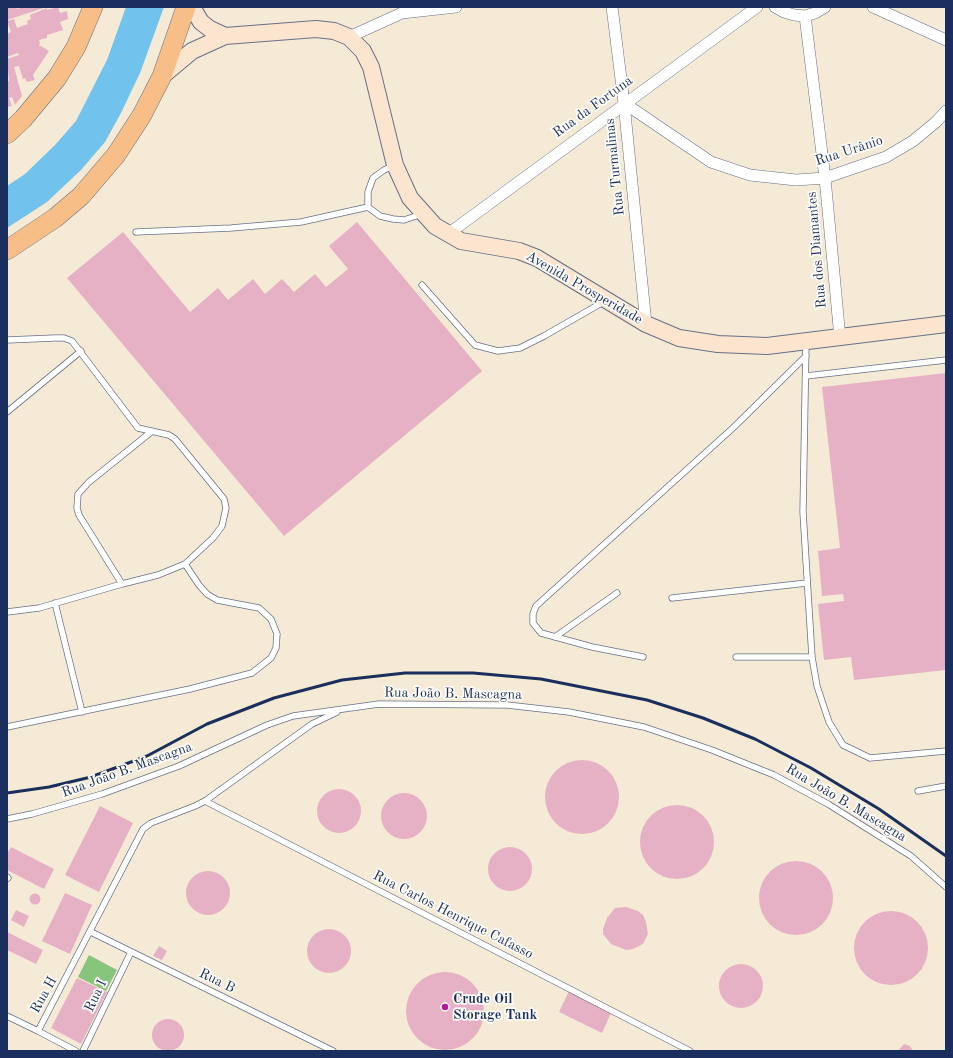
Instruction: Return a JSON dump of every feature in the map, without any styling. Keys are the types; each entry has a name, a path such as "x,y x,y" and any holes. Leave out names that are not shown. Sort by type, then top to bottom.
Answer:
{"highway":[{"path":"7,134 23,120 57,78 76,47 92,7"},
{"path":"7,250 55,218 81,196 116,155 142,115 162,76 186,7"}],"main road":[{"path":"192,7 202,22 210,29 225,36"},
{"path":"162,76 192,51 225,36 316,29 334,31 349,37"},
{"name":"Avenida Prosperidade","path":"349,37 363,51 371,67 395,165 410,198 422,214 435,226 461,241 519,251 538,258 646,324 679,338 718,344 806,349 840,338 946,324"}],"street":[{"path":"349,37 402,13 419,8 456,7"},
{"name":"Rua Turmalinas","path":"612,7 624,103 646,324"},
{"name":"Rua da Fortuna","path":"448,234 624,103 757,7"},
{"path":"775,7 789,14 805,16 815,13 825,7"},
{"path":"873,7 946,40"},
{"name":"Rua dos Diamantes","path":"805,16 825,178 840,338"},
{"name":"Rua Urânio","path":"624,103 711,162 750,175 796,180 825,178 886,157 913,140 936,122 946,111"}],"lane":[{"path":"368,207 368,192 373,178 384,170 395,165"},
{"path":"136,232 231,228 301,222 368,207 380,216 393,219 404,220 422,214"},
{"path":"422,285 475,345 498,351 520,348 606,299"},
{"path":"7,340 64,338 72,341 81,351 133,424 138,428 169,435 175,439 224,499 226,508 222,526 213,538 185,564 158,575 55,604 39,608 7,612"},
{"path":"806,349 802,466 807,583 812,657 817,686 829,722 843,745 870,758 946,751"},
{"path":"643,657 592,647 542,633 534,623 533,614 536,606 734,427 806,349"},
{"path":"7,412 81,351"},
{"path":"806,376 946,360"},
{"path":"122,584 79,515 77,501 78,494 89,482 151,432"},
{"path":"7,727 190,689 252,673 271,658 276,648 276,634 271,619 259,608 217,600 199,585 185,564"},
{"path":"672,598 807,583"},
{"path":"555,637 617,593"},
{"path":"55,604 82,712"},
{"path":"736,657 812,657"},
{"name":"Rua João B. Mascagna","path":"7,819 32,814 102,794 172,768 267,725 293,716 316,712 339,711 356,706 378,704 507,705 569,712 644,727 712,750 774,775 828,804 911,856 946,887"},
{"name":"Rua H","path":"76,1051 38,1031 91,932 143,829 151,823 195,806 205,800 312,724 339,711"},
{"path":"918,790 946,786"},
{"name":"Rua Carlos Henrique Cafasso","path":"205,800 690,1051"},
{"name":"Rua B","path":"91,932 333,1051"},
{"name":"Rua I","path":"83,1051 131,952"},
{"path":"7,1016 38,1031"}],"green space":[{"path":"89,955 117,970 106,991 78,977"}],"water":[{"path":"126,7 164,7 140,73 121,113 105,142 81,170 47,202 7,228 7,186 25,174 55,145 76,121 107,60"}],"building":[{"path":"7,7 16,7 17,9 24,7 47,7 7,20"},
{"path":"58,7 60,13 67,11 68,19 60,22 63,30 47,35 47,38 39,40 39,45 49,51 33,75 35,80 27,82 25,78 23,79 19,66 14,67 22,96 15,105 12,97 9,98 12,106 7,107 7,82 9,81 7,59 19,55 18,53 7,57 7,34 11,32 7,21 14,19 17,28 28,24 27,21 31,19 30,15 47,8 47,10"},
{"path":"357,222 482,371 284,536 67,278 123,232 190,312 218,288 228,300 253,279 265,294 282,279 294,292 315,274 326,287 348,269 329,246"},
{"path":"946,373 946,670 854,680 851,657 824,660 818,604 844,601 843,594 822,596 818,551 840,548 822,387"},
{"path":"582,760 596,763 608,771 616,783 619,797 616,811 608,823 596,831 582,834 568,831 556,823 548,811 545,797 548,783 556,771 568,763"},
{"path":"343,789 355,795 360,803 360,819 355,827 347,832 335,833 323,827 318,819 317,807 323,795 331,790"},
{"path":"404,793 417,797 423,803 427,816 423,829 417,835 404,839 391,835 385,829 381,816 385,803 391,797"},
{"path":"677,805 691,808 703,816 711,828 714,842 711,856 703,868 691,876 677,879 663,876 651,868 643,856 640,842 643,828 651,816 663,808"},
{"path":"100,806 133,823 99,892 65,875"},
{"path":"11,847 54,869 44,889 7,870 7,854"},
{"path":"510,847 522,851 528,857 532,869 528,881 522,887 510,891 498,887 492,881 488,869 492,857 498,851"},
{"path":"796,861 810,864 822,872 830,884 833,898 830,912 822,924 810,932 796,935 782,932 770,924 762,912 759,898 762,884 770,872 782,864"},
{"path":"204,871 212,871 217,872 224,877 229,884 229,902 224,909 217,914 204,915 196,912 189,905 186,897 186,889 189,881 196,874"},
{"path":"65,893 92,905 70,954 42,941"},
{"path":"33,894 37,894 39,895 39,903 33,904 30,901 30,897"},
{"path":"626,907 638,911 643,915 648,934 643,944 633,949 626,950 611,944 603,934 603,929 607,918 615,908"},
{"path":"16,910 29,916 24,927 11,920"},
{"path":"891,911 905,914 917,922 925,934 928,948 925,962 917,974 905,982 891,985 877,982 865,974 857,962 854,948 857,934 865,922 877,914"},
{"path":"329,929 341,933 347,939 351,951 347,963 341,969 329,973 317,969 311,963 307,951 311,939 317,933"},
{"path":"7,932 43,950 36,964 7,950"},
{"path":"159,946 167,951 162,960 153,956"},
{"path":"741,964 753,968 759,974 763,986 759,998 753,1004 741,1008 729,1004 723,998 719,986 723,974 729,968"},
{"name":"Crude Oil Storage Tank","path":"445,972 460,975 473,983 481,996 484,1011 481,1026 473,1039 460,1047 445,1050 430,1047 417,1039 409,1026 406,1011 409,996 417,983 430,975"},
{"path":"77,978 107,992 81,1044 51,1028"},
{"path":"569,991 611,1013 602,1033 559,1012"},
{"path":"165,1019 171,1019 181,1026 184,1035 183,1041 177,1048 171,1051 165,1051 155,1044 152,1038 152,1032 159,1022"},
{"path":"904,1044 910,1046 913,1051 898,1051"}],"railway":[{"path":"7,793 49,787 91,777 147,756 207,724 274,698 342,680 405,673 473,673 541,679 647,700 703,718 755,739 811,768 879,809 946,856"}],"place":[{"name":"Crude Oil Storage Tank","path":"445,1007"}]}
